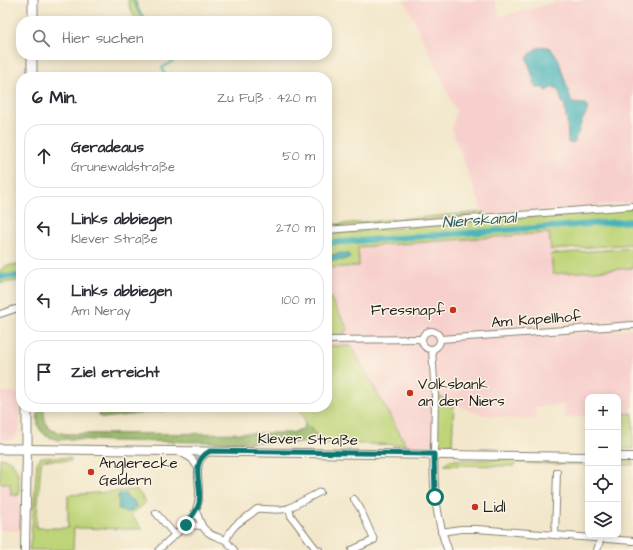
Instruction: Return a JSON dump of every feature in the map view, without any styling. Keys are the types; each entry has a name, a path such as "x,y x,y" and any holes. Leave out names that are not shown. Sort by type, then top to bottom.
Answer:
{"main road":[{"path":"33,0 33,16"},
{"path":"32,60 32,72"},
{"path":"25,550 28,412"},
{"path":"0,449 27,449"},
{"name":"Klever Straße","path":"27,449 585,457"},
{"path":"621,457 633,457"}],"street":[{"path":"332,230 633,206"},
{"path":"0,314 16,309"},
{"name":"Am Kapellhof","path":"332,340 422,339 425,333 431,331 437,333 440,339 633,325"},
{"path":"422,339 424,345 429,349 432,349 439,346 440,339"},
{"path":"432,349 435,396 435,497 441,532 448,550"},
{"path":"176,450 192,459 198,468"},
{"path":"159,550 186,525 196,511 199,502 198,468 202,456 210,451"},
{"path":"555,535 556,472"},
{"path":"226,540 229,533 239,522 252,514 257,508 284,510 320,492"},
{"path":"352,550 374,540 360,508 354,499"},
{"path":"289,508 291,516 316,549 319,550"},
{"path":"196,511 205,530 217,538 226,540 234,550"},
{"path":"156,513 175,536"},
{"path":"186,525 202,526"},
{"path":"441,532 461,529 477,529 585,537"},
{"path":"597,550 601,538 633,541"}],"shaded area":[{"path":"405,0 494,0 501,16 566,0 633,0 633,202 484,215 452,130 456,112"},
{"path":"550,233 553,274 633,268 633,319 557,325 558,335 633,329 633,412 621,414 621,394 585,394 585,416 564,418 563,405 535,407 536,420 496,417 471,411 440,397 435,391 434,445 406,445 351,346 332,347 332,336 346,336 344,332 348,329 332,301 332,268 359,266 358,247"},
{"path":"0,392 12,392 16,393 16,412 20,412 19,429 16,436 12,440 0,440"},
{"path":"0,458 5,458 13,463 18,475 20,531 0,530"}],"green space":[{"path":"128,0 135,0 143,16 134,16"},
{"path":"633,208 633,244 551,250 549,233 358,247 359,266 332,268 332,234"},
{"path":"484,212 484,215 332,228 332,225"},
{"path":"633,248 633,268 553,274 551,254"},
{"path":"16,265 16,281 0,283 0,271 5,266"},
{"path":"332,301 348,329 344,332 346,336 332,336"},
{"path":"332,346 351,346 406,445 323,443 305,423 304,417 300,412 332,412"},
{"path":"435,390 440,397 454,403 452,445 434,445"},
{"path":"37,412 44,412 46,423 51,429 67,434 292,433 304,428 305,423 323,443 58,440 46,436 40,430 38,425"},
{"path":"155,412 103,418 99,415 99,413"},
{"path":"633,413 633,449 621,449 621,414"},
{"path":"41,457 71,458 71,461 44,460 41,463 36,528 68,528 68,495 137,490 146,502 131,515 143,529 74,528 73,550 29,550 37,463","holes":["119,500 133,500 136,507 118,507"]},
{"path":"0,458 7,459 15,466 19,483 19,495 11,495 10,483 0,483"},
{"path":"450,460 585,460 585,465 515,463 514,466 444,465"},
{"path":"621,461 633,461 633,465 621,465"}],"water":[{"path":"544,46 550,48 558,58 572,103 586,104 587,107 579,133 575,138 576,141 572,143 568,143 567,121 564,107 566,105 562,103 558,89 553,87 546,91 545,88 536,88 527,58 535,49"},
{"path":"349,254 350,257 343,260 332,261 332,255"},
{"path":"125,494 134,502 136,507 128,512 119,510 118,495"}],"waterway":[{"path":"133,0 142,16"},
{"path":"164,72 162,68 173,61"},
{"name":"Nierskanal","path":"332,243 633,221"},
{"name":"Nierskanal","path":"0,277 16,276"}],"place":[{"name":"Fressnapf","path":"453,310"},
{"name":"Volksbank an der Niers","path":"410,393"},
{"name":"Anglerecke Geldern","path":"91,472"},
{"name":"Lidl","path":"475,507"}],"route":[{"path":"186,525 196,511 199,502 199,462 202,456 210,451 434,454 435,497"}]}
